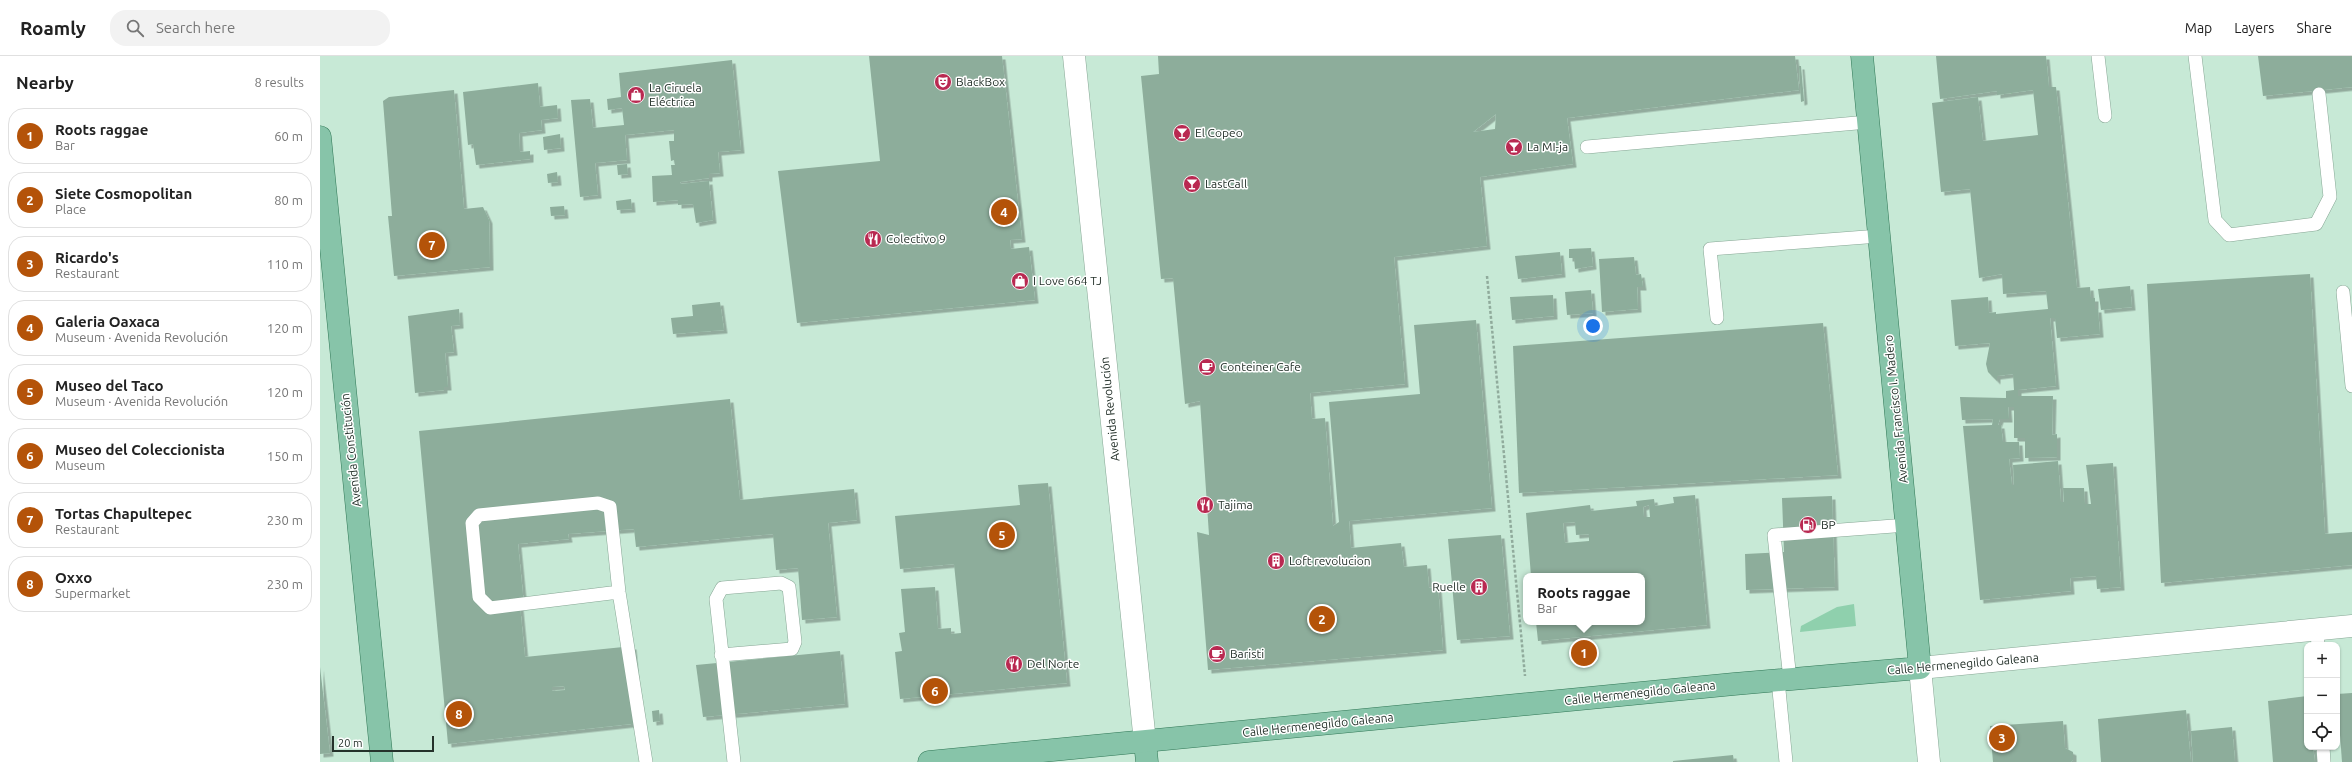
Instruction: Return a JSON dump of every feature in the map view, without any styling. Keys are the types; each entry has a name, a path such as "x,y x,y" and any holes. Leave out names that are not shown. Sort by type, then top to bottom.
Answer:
{"main road":[{"name":"Avenida Francisco I. Madero","path":"1862,56 1920,668"},
{"name":"Avenida Constitución","path":"320,137 382,762"},
{"name":"Calle Hermenegildo Galeana","path":"929,762 1146,752 1527,704 1920,668"}],"street":[{"name":"Avenida Revolución","path":"1074,56 1146,752"},
{"name":"Calle Hermenegildo Galeana","path":"1920,668 2317,638 2352,626"},
{"name":"Avenida Francisco I. Madero","path":"1920,668 1929,762"}],"lane":[{"path":"2098,56 2105,116"},
{"path":"2195,56 2215,220 2229,235 2316,224 2330,197 2319,94"},
{"path":"1587,147 1868,122"},
{"path":"1717,318 1710,249 1879,236"},
{"path":"2343,292 2352,386"},
{"path":"619,592 490,608 479,596 472,523 479,515 598,503 610,507 619,592 646,762"},
{"path":"1786,762 1784,680 1774,535 1907,525"},
{"path":"721,655 792,649 795,642 789,587 781,583 722,588 716,599 721,655 734,762"},
{"path":"2323,750 2324,762"}],"path":[{"path":"1487,276 1527,704"}],"green space":[{"path":"1854,604 1856,626 1800,632 1801,626 1837,607"}],"building":[{"path":"869,56 1002,56 1022,239 1010,240 1011,249 1029,247 1035,300 797,323 778,171 880,161"},
{"path":"1158,56 1795,56 1799,90 1567,118 1573,164 1480,177 1487,246 1394,257 1405,384 1310,393 1312,419 1325,418 1333,526 1339,522 1329,402 1420,394 1414,325 1476,320 1492,508 1349,521 1351,548 1401,543 1404,567 1427,565 1429,588 1438,587 1443,650 1208,670 1197,532 1209,535 1200,401 1185,404 1173,278 1161,279 1141,76 1159,74","holes":["1496,114 1495,129 1473,132"]},
{"path":"1936,56 2046,56 2049,87 2056,87 2077,288 2090,287 2091,298 2095,298 2095,309 2098,309 2100,334 2057,338 2055,318 2050,318 2056,386 2018,390 2018,396 2053,396 2052,435 2057,434 2057,457 2025,458 2025,438 2014,438 2014,407 2008,407 2009,419 2000,419 1998,425 2001,425 2003,442 2019,442 2020,458 2009,459 2012,485 2014,485 2013,465 2058,461 2061,502 2064,502 2063,488 2084,488 2085,504 2091,504 2086,465 2113,463 2121,587 2097,589 2096,576 2070,578 2071,591 1980,600 1963,426 1992,425 1993,419 1962,420 1960,397 2006,398 2006,391 2014,390 2013,374 1997,376 1997,381 1988,372 1986,364 1990,343 1955,346 1951,300 1988,297 1989,313 1996,312 1996,314 2048,309 2046,291 2003,294 2002,274 1979,278 1970,189 1941,192 1932,103 1978,97 1983,141 2038,135 2033,90 1997,95 1997,91 1940,99"},
{"path":"2258,56 2352,56 2352,87 2263,96"},
{"path":"732,60 741,150 718,152 720,173 709,174 709,178 680,182 681,184 709,181 713,220 696,223 693,204 678,205 678,200 653,202 652,176 672,175 671,165 675,165 674,160 671,161 669,141 674,141 674,130 625,135 627,160 595,163 598,195 580,197 571,100 590,99 593,128 624,125 622,108 608,110 607,99 621,97 619,73"},
{"path":"1799,66 1801,66 1804,101 1801,102"},
{"path":"538,83 540,107 557,105 558,118 541,120 542,130 519,133 520,152 530,151 530,159 476,165 473,144 468,145 463,92"},
{"path":"454,90 464,209 483,207 489,220 490,267 394,276 388,216 392,216 383,101 389,97"},
{"path":"560,134 561,148 544,150 543,137"},
{"path":"627,164 628,174 618,175 617,165"},
{"path":"557,172 558,182 548,183 547,174"},
{"path":"631,199 632,209 617,210 616,201"},
{"path":"564,206 565,215 551,216 550,207"},
{"path":"1591,248 1593,266 1575,269 1574,258 1569,258 1569,249"},
{"path":"1560,252 1562,274 1518,279 1515,256"},
{"path":"1634,257 1636,275 1641,274 1643,287 1637,287 1638,309 1602,312 1599,259"},
{"path":"2310,274 2325,534 2352,532 2352,565 2161,583 2147,284"},
{"path":"2130,286 2132,307 2101,310 2098,289"},
{"path":"1591,290 1593,313 1567,315 1565,292"},
{"path":"1553,295 1554,316 1512,320 1510,297"},
{"path":"720,302 724,330 673,334 671,318 693,316 692,305"},
{"path":"459,309 460,325 451,326 454,352 445,353 448,387 444,387 444,390 415,393 408,316"},
{"path":"1823,323 1838,475 1519,493 1513,346"},
{"path":"730,399 740,500 854,489 857,520 828,523 837,617 802,620 798,568 776,570 773,534 636,547 634,529 568,534 569,539 518,544 524,605 520,606 525,657 633,646 640,723 448,744 419,431","holes":["564,686 565,690 552,691 552,687"]},
{"path":"1048,483 1067,683 900,699 895,652 902,651 899,633 905,632 901,589 935,587 938,629 951,628 951,634 961,633 954,564 900,569 895,516 1020,505 1018,485"},
{"path":"1695,495 1707,625 1538,641 1536,625 1645,625 1645,573 1531,573 1526,513 1590,505 1591,511 1637,506 1636,501 1654,499 1655,506 1674,503 1673,497","holes":["1649,505 1650,517 1644,517 1643,507","1575,522 1576,535 1589,534 1589,541 1565,543 1563,523"]},
{"name":"BP","path":"1832,496 1835,587 1746,590 1745,554 1784,552 1782,498"},
{"name":"Ruelle","path":"1501,535 1510,636 1457,640 1448,539"},
{"path":"840,651 845,704 703,717 696,665"},
{"path":"320,667 330,753 320,754"},
{"path":"2352,693 2352,762 2342,762 2340,735 2340,694"},
{"path":"2304,696 2304,750 2313,750 2315,762 2273,762 2268,701"},
{"path":"659,710 660,721 653,722 652,711"},
{"path":"2186,710 2191,762 2101,762 2098,719"},
{"path":"2063,721 2065,748 2073,752 2073,760 2071,762 1993,762 1990,726"},
{"path":"2232,727 2235,762 2193,762 2191,731"},
{"path":"1733,755 1734,762 1673,762 1673,761"}],"place":[{"name":"BlackBox","path":"943,82"},
{"name":"La Ciruela Eléctrica","path":"636,95"},
{"name":"El Copeo","path":"1182,133"},
{"name":"La MI-ja","path":"1514,147"},
{"name":"LastCall","path":"1192,184"},
{"name":"Galeria Oaxaca","path":"1004,212"},
{"name":"Colectivo 9","path":"873,239"},
{"name":"Tortas Chapultepec","path":"432,245"},
{"name":"I Love 664 TJ","path":"1020,281"},
{"name":"Conteiner Cafe","path":"1207,367"},
{"name":"Tajima","path":"1205,505"},
{"name":"BP","path":"1808,525"},
{"name":"Museo del Taco","path":"1002,535"},
{"name":"Loft revolucion","path":"1276,561"},
{"name":"Ruelle","path":"1479,587"},
{"name":"Siete Cosmopolitan","path":"1322,619"},
{"name":"Roots raggae","path":"1584,653"},
{"name":"Baristi","path":"1217,654"},
{"name":"Del Norte","path":"1014,664"},
{"name":"Museo del Coleccionista","path":"935,691"},
{"name":"Oxxo","path":"459,714"},
{"name":"Ricardo's","path":"2002,738"}]}
